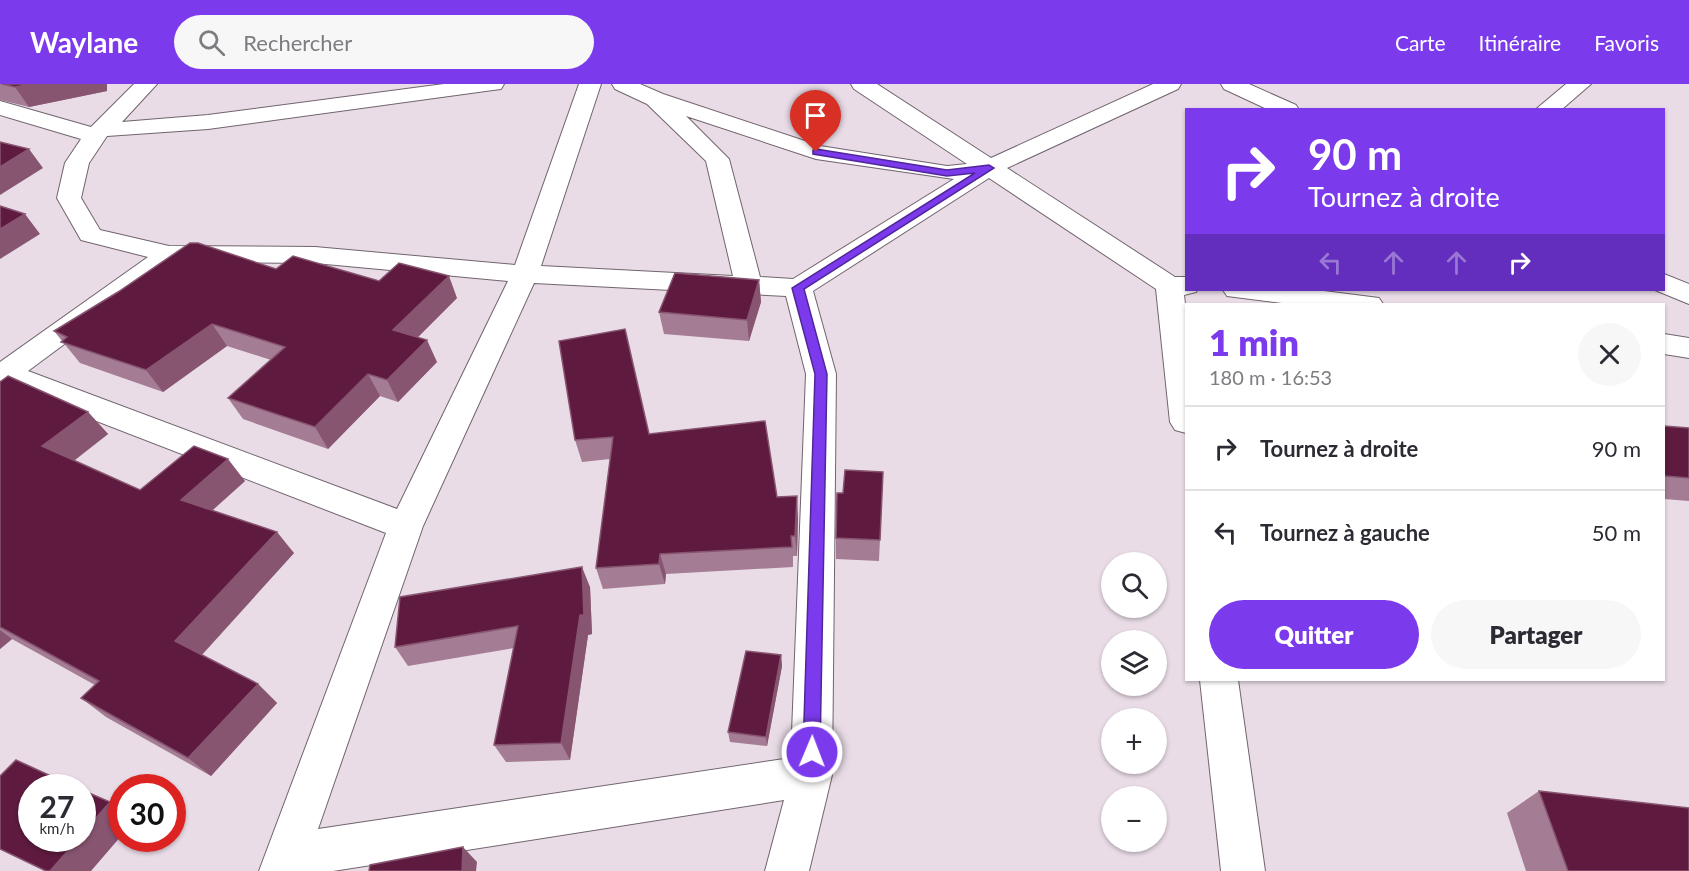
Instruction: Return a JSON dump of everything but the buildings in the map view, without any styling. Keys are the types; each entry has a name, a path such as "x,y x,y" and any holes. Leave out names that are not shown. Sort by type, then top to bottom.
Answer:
{"street":[{"path":"146,84 98,133 77,163 69,198 90,235 169,254 315,255 525,274 798,288 989,168 1170,84"},
{"path":"0,108 98,133 208,122 493,84"},
{"path":"590,84 525,274 406,526 284,863 811,775"},
{"path":"623,84 655,99 816,152 947,173 989,168"},
{"path":"862,84 989,168 1178,285 1185,405"},
{"path":"1232,84 1284,108"},
{"path":"1549,108 1580,84"},
{"path":"655,99 717,159 749,286"},
{"path":"2,374 169,254"},
{"path":"1665,283 1689,295"},
{"path":"787,871 811,775 821,374 798,288"},
{"path":"1284,291 1362,303"},
{"path":"1665,344 1689,348"},
{"path":"2,374 406,526"},
{"path":"1219,681 1243,871"}],"route":[{"path":"812,752 821,374 798,288 989,168 947,173 816,152"}]}
